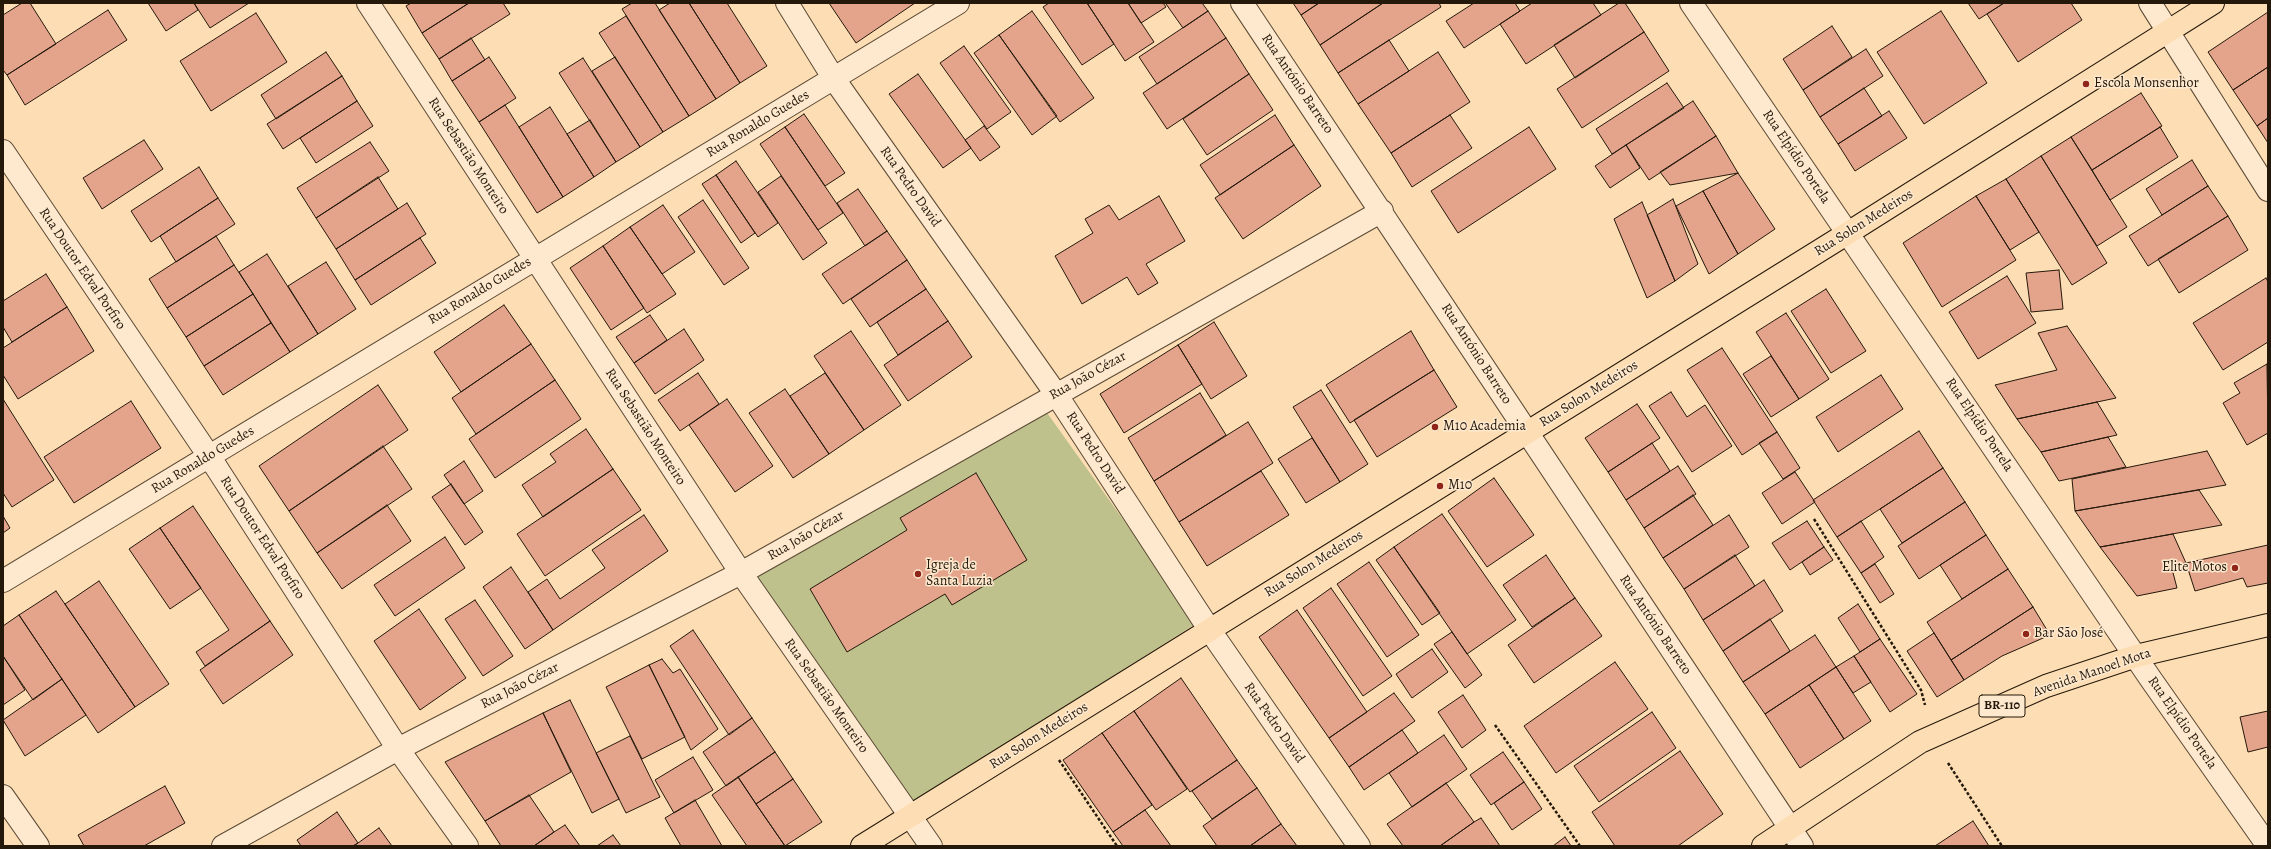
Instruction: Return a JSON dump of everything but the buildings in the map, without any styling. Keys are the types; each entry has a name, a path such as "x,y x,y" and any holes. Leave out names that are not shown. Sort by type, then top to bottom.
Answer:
{"main road":[{"name":"Rua Solon Medeiros","path":"862,846 1848,233 2213,3"},
{"name":"Avenida Manoel Mota","path":"1762,846 1932,737 2046,686 2136,656 2268,625"}],"street":[{"name":"Rua Sebastião Monteiro","path":"368,3 741,573 931,846"},
{"name":"Rua Pedro David","path":"787,3 834,79 1056,394 1209,629 1359,846"},
{"name":"Rua Ronaldo Guedes","path":"3,581 958,3"},
{"name":"Rua António Barreto","path":"1242,3 1382,211 1802,846"},
{"name":"Rua Elpídio Portela","path":"1691,3 2136,656 2268,846"},
{"path":"2150,3 2268,190"},
{"name":"Rua Doutor Edval Porfiro","path":"3,151 209,456 398,749 467,846"},
{"name":"Rua João Cézar","path":"223,846 398,749 741,573 1382,211"},
{"path":"3,796 38,846"}],"path":[{"path":"1814,519 1921,690"},
{"path":"1494,725 1580,846"},
{"path":"1042,734 1117,846"},
{"path":"1932,737 2002,846"}],"green space":[{"path":"1040,403 1197,623 896,813 730,569"}],"place":[{"name":"Escola Monsenhor","path":"2086,84"},
{"name":"M10 Academia","path":"1435,427"},
{"name":"M10","path":"1440,486"},
{"name":"Elite Motos","path":"2235,568"},
{"name":"Igreja de Santa Luzia","path":"918,574"},
{"name":"Bar São José","path":"2026,634"}]}
